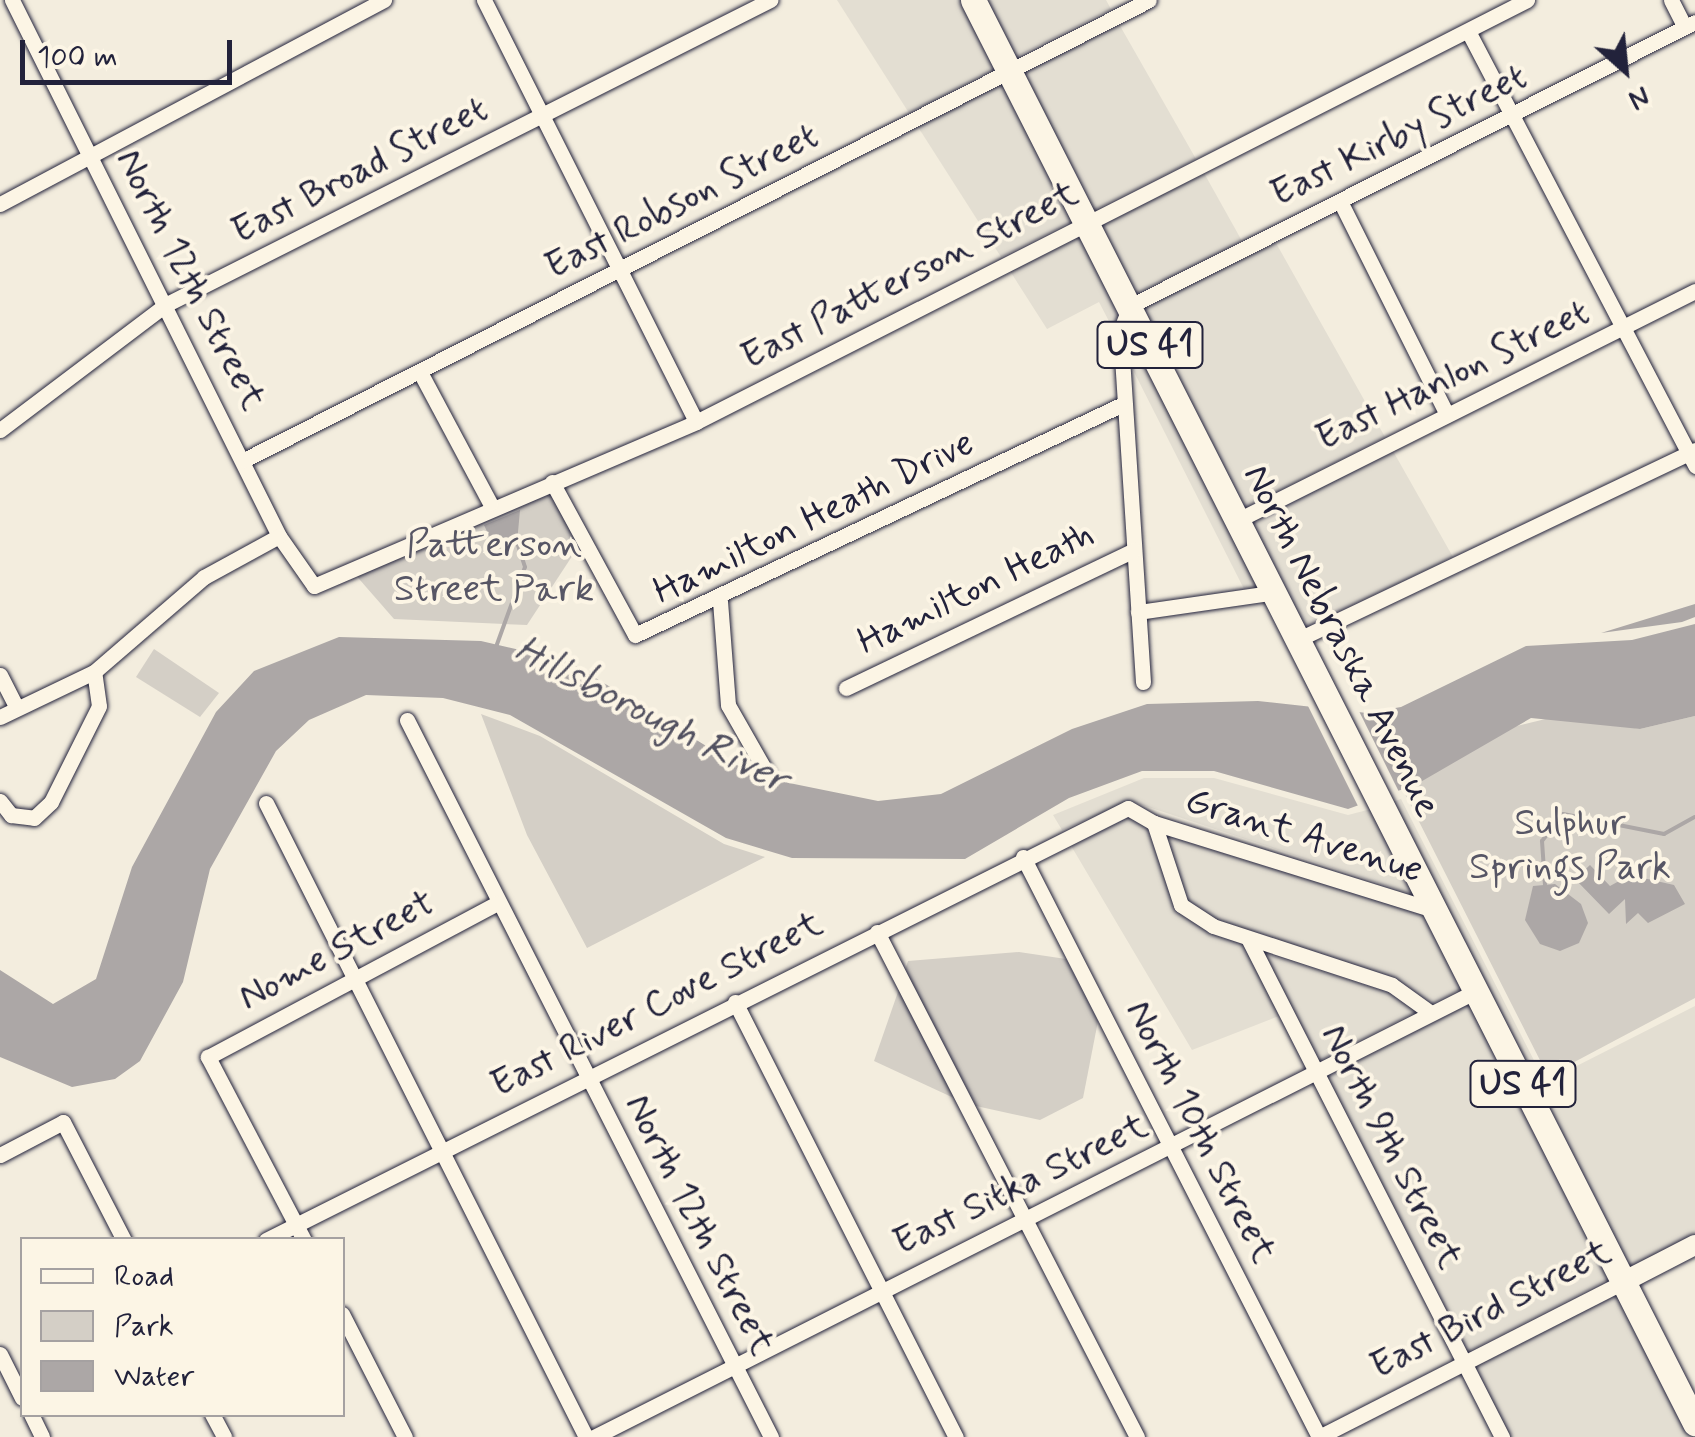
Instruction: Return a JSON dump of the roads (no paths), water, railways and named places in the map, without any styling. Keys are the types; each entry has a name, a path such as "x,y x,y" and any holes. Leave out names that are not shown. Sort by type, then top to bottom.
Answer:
{"main road":[{"name":"North Nebraska Avenue","path":"973,0 1240,519 1695,1423"}],"street":[{"path":"0,4 10,0"},
{"name":"North 12th Street","path":"10,0 89,150 279,536 314,586"},
{"path":"0,204 89,150 384,0"},
{"path":"484,0 696,422"},
{"name":"East Broad Street","path":"0,430 165,305 770,0"},
{"name":"East Robson Street","path":"244,460 1149,0"},
{"name":"East Patterson Street","path":"314,586 490,504 696,422 1527,0"},
{"path":"1672,0 1690,25"},
{"name":"East Kirby Street","path":"1130,306 1690,25"},
{"path":"1299,639 1693,457 1468,31"},
{"path":"1340,201 1447,415"},
{"name":"East Hanlon Street","path":"1240,519 1695,291"},
{"path":"1130,306 1120,332 1144,682"},
{"path":"420,372 490,504"},
{"name":"Hamilton Heath Drive","path":"552,482 635,635 720,601 1123,404"},
{"path":"0,716 94,672 204,577 279,536"},
{"name":"Hamilton Heath","path":"846,688 1134,550"},
{"path":"1138,612 1276,592"},
{"path":"720,601 728,706 768,775"},
{"path":"0,801 10,815 34,818 51,802 99,706 94,672"},
{"path":"0,675 16,706"},
{"name":"North 12th Street","path":"407,720 771,1437"},
{"path":"266,804 586,1437"},
{"name":"Grant Avenue","path":"1078,831 1128,808 1154,823 1436,911"},
{"path":"1154,823 1180,906 1249,940 1392,985 1432,1013"},
{"name":"East River Cove Street","path":"272,1237 586,1075 1078,831"},
{"name":"North 10th Street","path":"1023,857 1319,1437"},
{"name":"Nome Street","path":"296,1224 208,1058 498,902"},
{"path":"877,932 1136,1437"},
{"name":"North 9th Street","path":"1249,940 1502,1437"},
{"name":"East Sitka Street","path":"594,1437 1476,991"},
{"path":"735,1002 956,1437"},
{"path":"0,1154 63,1122 122,1237"},
{"path":"296,1224 302,1237"},
{"name":"East Bird Street","path":"1319,1437 1695,1246"},
{"path":"345,1320 405,1437"},
{"path":"0,1354 10,1371"}],"water":[{"path":"520,510 517,543 491,540 484,525"},
{"path":"1695,604 1695,617 1682,622 1601,633"},
{"name":"Hillsborough River","path":"1695,624 1695,716 1640,729 1531,718 1417,784 1348,809 1214,771 1142,771 1069,798 965,859 792,858 726,838 510,715 443,698 366,695 309,720 276,751 210,869 183,982 140,1061 115,1079 72,1087 0,1057 0,970 53,1004 96,979 132,867 216,712 254,671 339,637 481,641 568,661 755,776 878,801 941,794 1072,729 1147,704 1258,701 1367,713 1401,707 1526,646 1632,640"},
{"path":"1590,865 1610,886 1630,875 1674,885 1685,904 1648,923 1638,913 1626,924 1625,899 1609,914 1575,879"},
{"path":"1555,884 1581,904 1588,923 1579,943 1560,951 1540,944 1525,920 1533,886"}],"waterway":[{"name":"Hillsborough River","path":"496,647 525,567 517,543"},
{"path":"1545,885 1542,841 1563,814 1664,834 1695,817"}],"park label":[{"name":"Patterson Street Park","path":"494,568"},
{"name":"Sulphur Springs Park","path":"1570,846"}]}
